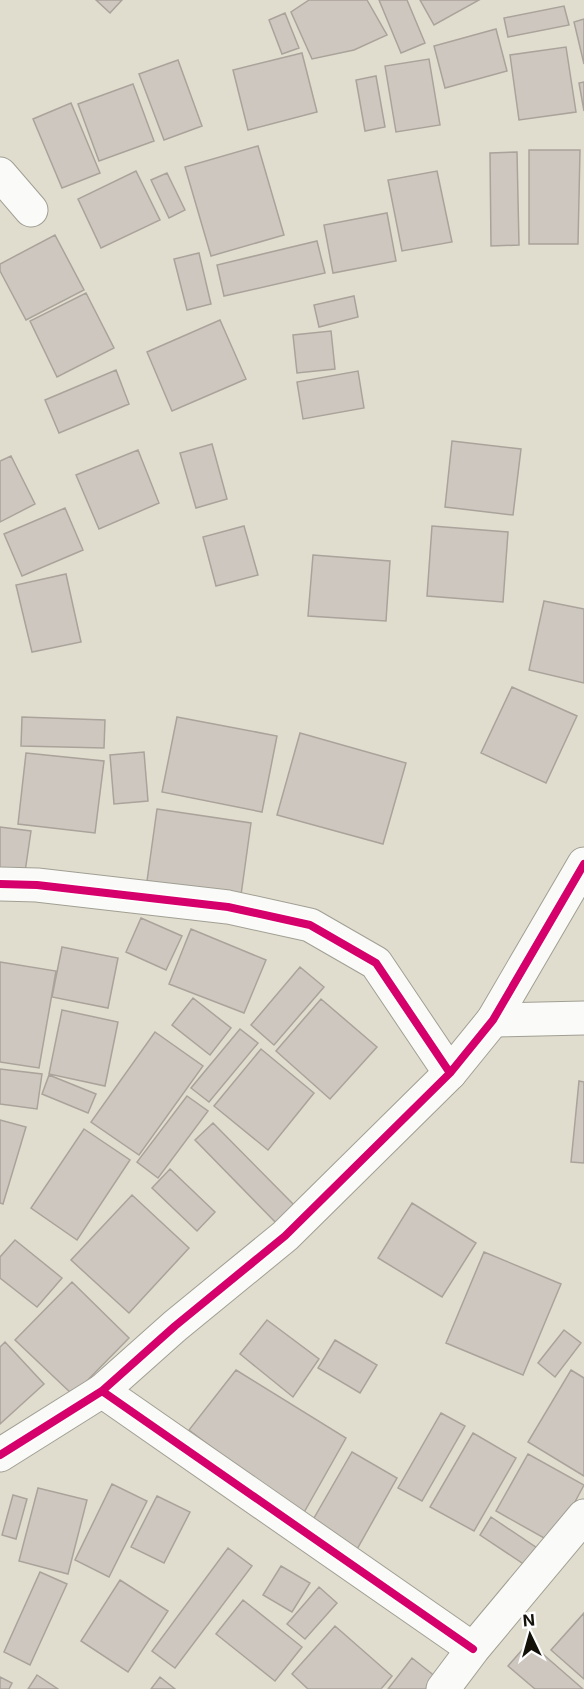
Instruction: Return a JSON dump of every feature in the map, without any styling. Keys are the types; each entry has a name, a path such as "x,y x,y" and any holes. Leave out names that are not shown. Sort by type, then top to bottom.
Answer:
{"street":[{"path":"0,174 31,210"},
{"path":"0,1455 102,1391 175,1326 285,1236 450,1073 494,1020 584,864"},
{"path":"0,884 37,885 228,907 310,925 376,963 450,1073"},
{"path":"494,1020 584,1018"},
{"path":"102,1391 473,1649"},
{"path":"442,1689 584,1516"}],"building":[{"path":"96,0 122,0 110,13"},
{"path":"309,0 367,0 387,35 354,50 312,59 291,12"},
{"path":"379,0 407,0 425,43 401,53"},
{"path":"420,0 479,0 434,25"},
{"path":"564,6 569,25 508,37 504,18"},
{"path":"285,13 299,48 282,54 269,20"},
{"path":"584,19 584,64 574,22"},
{"path":"496,29 507,71 445,88 434,46"},
{"path":"566,47 576,112 519,120 510,55"},
{"path":"302,53 317,112 248,130 233,70"},
{"path":"429,59 440,125 396,132 385,66"},
{"path":"178,60 202,126 164,140 139,74"},
{"path":"376,76 385,127 365,131 356,80"},
{"path":"584,82 584,111 579,83"},
{"path":"133,84 154,141 99,161 78,104"},
{"path":"71,103 100,173 62,188 33,119"},
{"path":"258,146 284,235 211,256 185,167"},
{"path":"529,150 580,150 578,244 529,244"},
{"path":"517,152 519,245 491,246 490,153"},
{"path":"136,171 160,220 101,248 78,199"},
{"path":"437,171 452,242 402,251 388,180"},
{"path":"167,173 185,210 169,218 151,180"},
{"path":"387,213 396,261 333,273 324,225"},
{"path":"55,235 84,290 26,320 0,271 0,264"},
{"path":"317,241 325,273 224,296 217,265"},
{"path":"199,253 211,304 187,310 174,259"},
{"path":"86,293 114,348 57,377 30,321"},
{"path":"354,296 358,317 319,327 314,305"},
{"path":"220,320 246,379 172,411 147,352"},
{"path":"331,331 335,369 297,373 293,335"},
{"path":"116,370 129,404 59,433 45,400"},
{"path":"358,371 364,408 303,419 297,382"},
{"path":"452,441 521,449 513,515 445,507"},
{"path":"212,444 227,499 196,508 180,453"},
{"path":"138,450 159,503 99,529 76,475"},
{"path":"11,456 35,504 0,522 0,461"},
{"path":"65,508 83,550 22,576 4,534"},
{"path":"244,526 258,575 216,586 203,537"},
{"path":"432,526 508,532 503,602 427,596"},
{"path":"313,555 390,561 386,621 308,616"},
{"path":"66,574 81,642 32,652 16,585"},
{"path":"544,601 584,609 584,683 529,670"},
{"path":"512,687 577,716 546,783 481,753"},
{"path":"22,717 105,720 104,748 21,746"},
{"path":"177,717 277,736 262,812 162,792"},
{"path":"300,733 406,763 383,844 277,815"},
{"path":"144,752 148,801 114,804 110,755"},
{"path":"26,753 104,761 95,833 18,824"},
{"path":"157,809 251,823 241,895 147,881"},
{"path":"0,827 31,831 25,872 0,869"},
{"path":"141,918 182,936 166,970 126,952"},
{"path":"191,929 266,960 244,1013 169,984"},
{"path":"62,947 118,958 108,1008 52,997"},
{"path":"0,962 56,971 39,1068 0,1062"},
{"path":"300,967 324,987 274,1045 251,1025"},
{"path":"193,998 231,1028 210,1055 172,1025"},
{"path":"321,999 377,1047 330,1099 276,1051"},
{"path":"62,1010 118,1022 105,1086 49,1074"},
{"path":"240,1029 258,1043 209,1102 191,1088"},
{"path":"155,1032 203,1066 139,1155 91,1122"},
{"path":"261,1049 314,1093 268,1150 214,1106"},
{"path":"0,1069 42,1074 37,1109 0,1104"},
{"path":"49,1075 96,1094 88,1113 42,1094"},
{"path":"579,1081 584,1082 584,1163 571,1162"},
{"path":"187,1096 208,1111 158,1178 137,1162"},
{"path":"0,1120 26,1127 3,1204 0,1203"},
{"path":"213,1123 299,1210 281,1228 195,1140"},
{"path":"84,1129 130,1160 77,1240 31,1208"},
{"path":"170,1169 215,1212 197,1231 152,1188"},
{"path":"132,1195 189,1248 129,1313 71,1260"},
{"path":"412,1203 476,1243 442,1297 378,1258"},
{"path":"15,1240 62,1278 37,1307 0,1278 0,1257"},
{"path":"484,1252 561,1284 523,1375 446,1343"},
{"path":"72,1282 129,1338 73,1395 15,1340"},
{"path":"267,1320 319,1359 293,1397 240,1354"},
{"path":"564,1330 581,1343 555,1377 538,1363"},
{"path":"335,1340 377,1365 360,1393 318,1368"},
{"path":"5,1342 44,1384 0,1424 0,1347"},
{"path":"236,1370 346,1438 302,1516 189,1430"},
{"path":"571,1370 584,1378 584,1476 528,1442"},
{"path":"441,1413 465,1426 422,1501 398,1488"},
{"path":"473,1433 516,1458 474,1531 430,1507"},
{"path":"352,1452 397,1478 356,1551 310,1525"},
{"path":"528,1454 584,1485 553,1543 496,1511"},
{"path":"112,1484 147,1501 109,1577 75,1560"},
{"path":"38,1488 87,1500 68,1574 19,1561"},
{"path":"13,1495 27,1499 16,1539 2,1535"},
{"path":"157,1496 190,1512 164,1563 131,1547"},
{"path":"491,1517 543,1552 531,1569 480,1535"},
{"path":"228,1548 252,1566 175,1668 152,1651"},
{"path":"281,1566 310,1583 292,1612 263,1595"},
{"path":"40,1572 67,1584 30,1665 4,1652"},
{"path":"120,1580 168,1611 128,1672 81,1641"},
{"path":"319,1587 337,1603 305,1639 287,1624"},
{"path":"243,1600 302,1647 275,1681 216,1634"},
{"path":"584,1613 584,1679 551,1650"},
{"path":"335,1626 392,1676 381,1689 308,1689 292,1674"},
{"path":"529,1642 583,1689 535,1689 508,1666"},
{"path":"412,1658 436,1677 426,1689 388,1689"},
{"path":"37,1675 58,1689 28,1689"},
{"path":"0,1677 12,1683 9,1689 0,1689"},
{"path":"160,1677 175,1689 151,1689"}],"cycle path":[{"path":"0,1455 102,1391 175,1326 285,1236 450,1073 493,1020 584,864"},
{"path":"0,884 37,885 228,907 310,925 376,963 450,1073"},
{"path":"102,1391 473,1649"}]}
